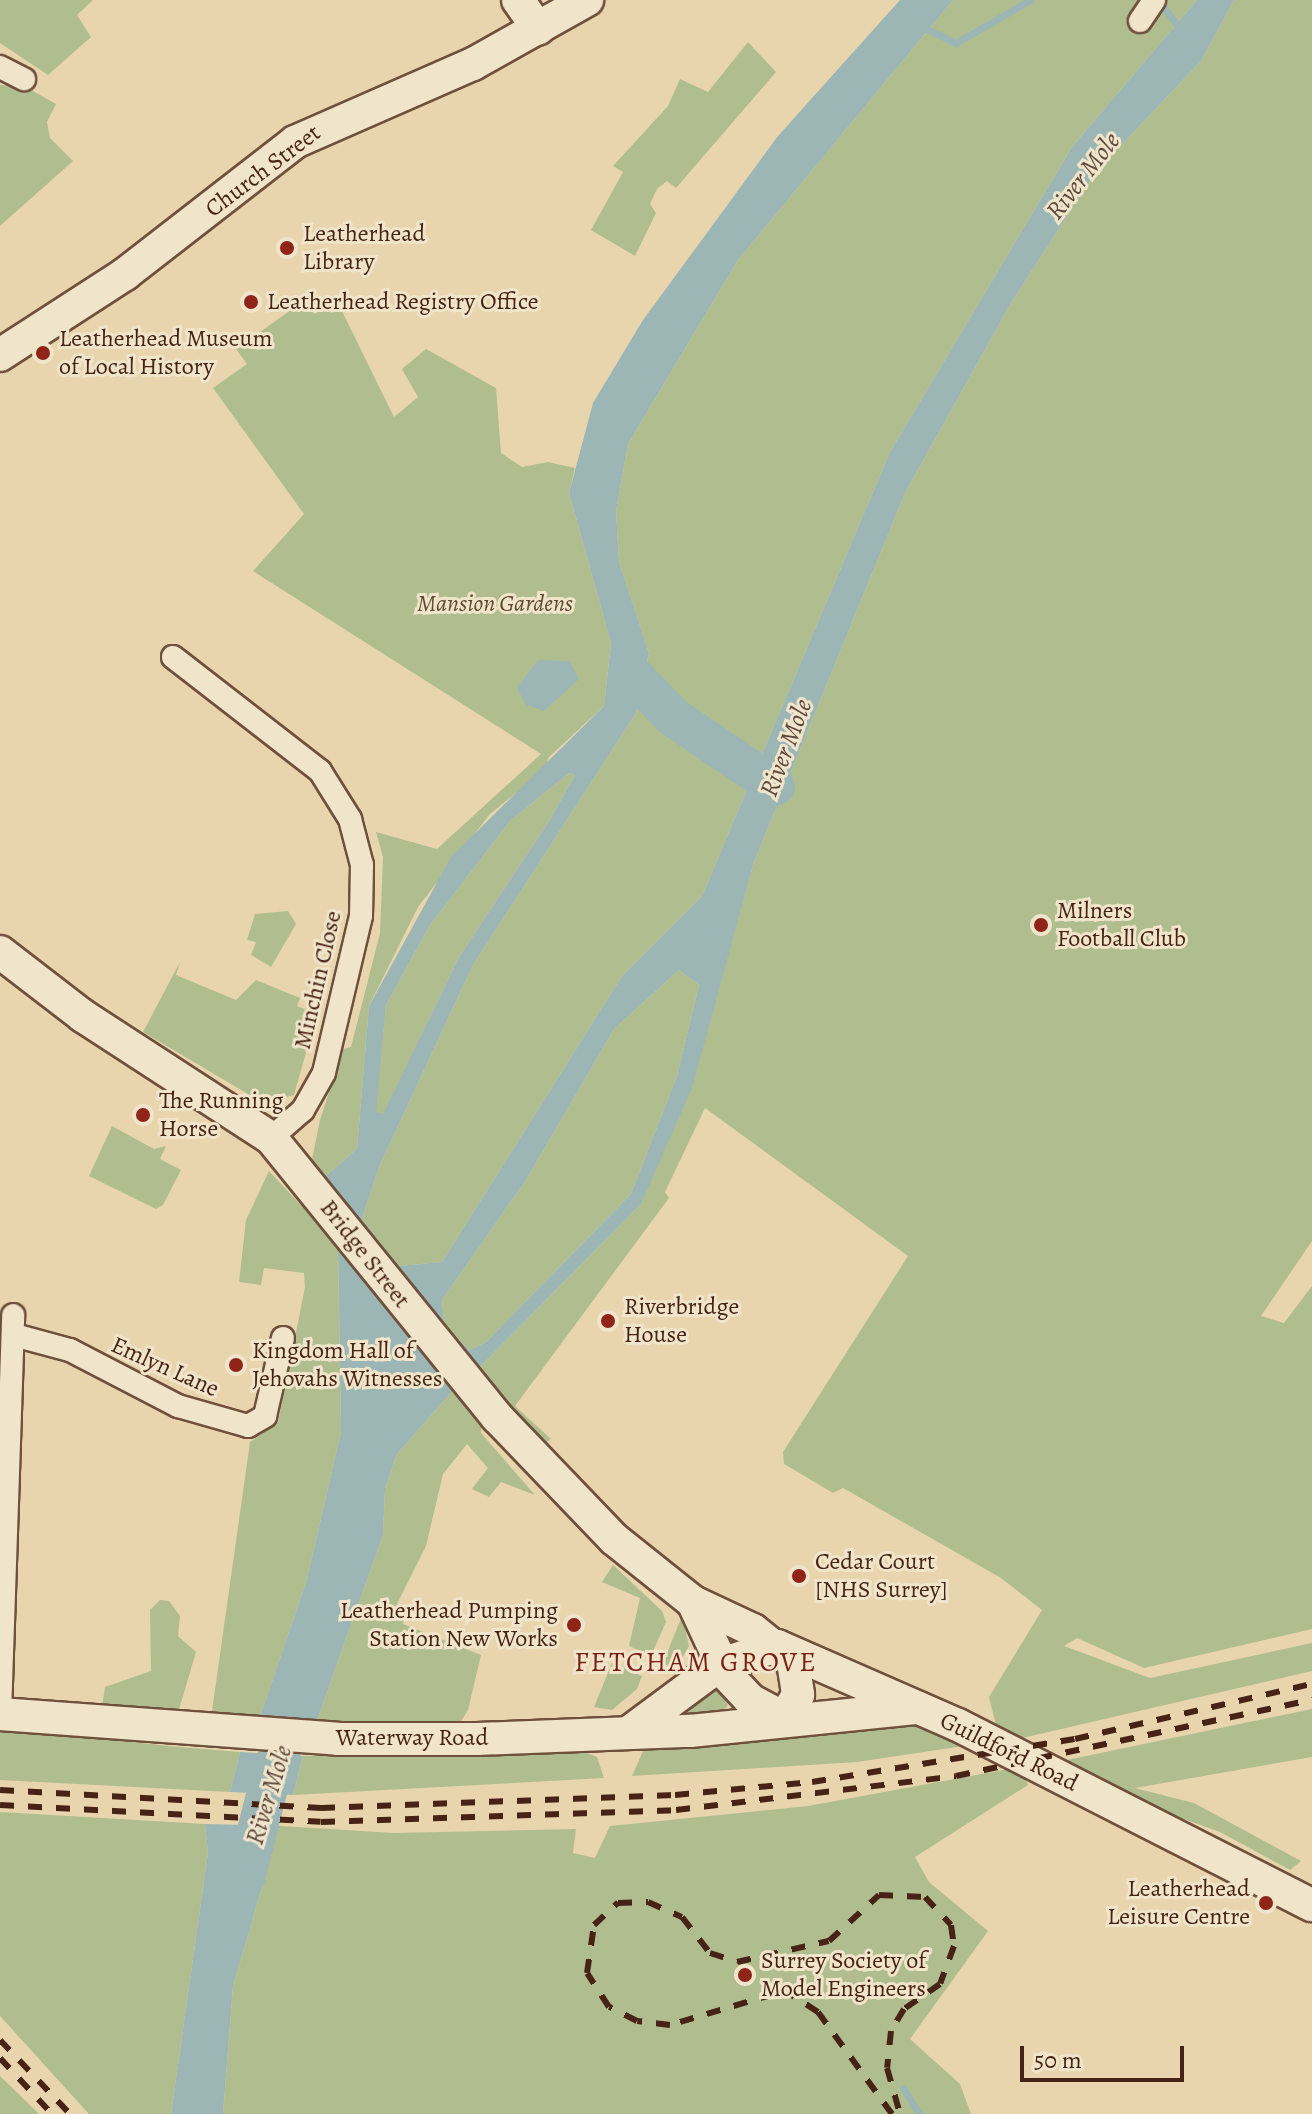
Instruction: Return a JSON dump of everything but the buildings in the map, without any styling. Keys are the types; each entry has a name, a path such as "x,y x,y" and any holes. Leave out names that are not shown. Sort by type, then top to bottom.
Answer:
{"main road":[{"path":"518,0 538,29"},
{"name":"Church Street","path":"0,355 115,282 311,132 443,79 587,0"},
{"name":"Bridge Street","path":"0,952 83,1016 271,1138 497,1417 614,1539 693,1602 777,1646 918,1708"},
{"name":"Bridge Street","path":"693,1602 721,1664 750,1700 784,1718"},
{"path":"632,1730 721,1664 777,1646 797,1676 794,1709 784,1718"},
{"name":"Guildford Road","path":"632,1730 918,1708 1312,1905"},
{"name":"Waterway Road","path":"0,1714 338,1739 632,1730"}],"street":[{"path":"1140,21 1154,0"},
{"path":"0,67 24,79"},
{"name":"Minchin Close","path":"173,657 320,771 350,819 362,865 361,916 324,1073 303,1110 271,1138"},
{"name":"Emlyn Lane","path":"0,1714 13,1325 70,1350 178,1406 248,1426 265,1416 283,1338"}],"green space":[{"path":"0,0 93,0 77,15 91,37 48,75 0,43"},
{"path":"953,0 1197,0 1072,147 890,452 702,896 622,976 442,1262 399,1266 362,1219 378,1169 473,965 636,713 649,653 619,562 616,511 628,444 738,260"},
{"path":"1234,0 1312,0 1312,1241 1261,1316 1284,1323 1312,1286 1312,1629 1144,1668 1077,1638 1064,1646 1150,1678 1312,1643 1312,1671 1009,1741 996,1725 989,1697 1042,1610 1001,1578 843,1488 833,1493 784,1464 783,1452 908,1256 705,1108 665,1192 669,1198 515,1406 551,1439 541,1446 474,1373 641,1204 718,990 754,862 905,493 1011,303 1095,173 1201,61"},
{"path":"748,42 776,72 676,188 667,181 657,189 650,204 656,213 635,256 591,230 623,172 613,166 668,106 680,79 708,92"},
{"path":"0,85 24,86 56,104 47,122 50,138 73,161 0,226"},
{"name":"Mansion Gardens","path":"336,299 394,417 418,397 402,369 426,349 496,388 501,453 522,467 548,462 575,468 569,493 611,643 604,706 548,758 547,768 490,814 418,907 369,1006 357,1149 320,1181 312,1159 320,1120 343,1049 351,1047 380,933 383,857 376,832 437,849 541,754 253,571 304,514 213,388 247,364 236,349 305,300 315,314"},
{"path":"569,773 575,775 549,821 459,957 383,1115 375,1112 386,1005 430,925 510,821"},
{"path":"288,911 296,924 271,967 251,955 256,942 247,940 255,914"},
{"path":"180,962 176,975 236,1000 256,980 300,998 297,1006 317,1014 294,1095 263,1103 143,1032"},
{"path":"679,970 699,985 677,1076 631,1194 486,1342 469,1350 444,1323 442,1300 526,1180 614,1029"},
{"path":"112,1126 154,1149 166,1146 160,1159 181,1170 163,1205 156,1209 89,1176"},
{"path":"269,1171 338,1245 341,1432 307,1579 259,1720 211,1718 250,1442 278,1423 305,1287 304,1273 264,1268 261,1285 239,1282 246,1220"},
{"path":"456,1387 482,1421 481,1433 535,1495 501,1482 489,1497 472,1489 488,1468 467,1444 443,1474 426,1546 397,1604 408,1610 403,1624 481,1655 468,1710 458,1726 316,1723 383,1535 385,1489 397,1454"},
{"path":"613,1565 662,1611 666,1622 651,1656 629,1646 640,1598 602,1582"},
{"path":"160,1600 169,1601 180,1616 178,1636 196,1652 178,1713 102,1707 105,1687 151,1671 150,1610"},
{"path":"682,1616 689,1646 675,1670 663,1663"},
{"path":"612,1663 642,1676 637,1689 612,1710 594,1707"},
{"path":"717,1685 728,1705 722,1713 680,1720"},
{"path":"1312,1709 1312,1757 1135,1788 1194,1803 1301,1861 1290,1870 1220,1832 1128,1799 1062,1761"},
{"path":"909,1716 977,1744 857,1762 632,1776 647,1742"},
{"path":"0,1728 240,1752 230,1792 0,1780"},
{"path":"577,1749 597,1757 604,1778 293,1795 303,1756"},
{"path":"1020,1767 1028,1785 915,1857 929,1882 988,1931 910,2039 960,2084 971,2114 223,2114 233,1986 268,1867 267,1849 281,1826 394,1833 576,1829 573,1853 595,1858 610,1826 808,1806"},
{"path":"0,1812 205,1824 208,1853 171,2114 89,2114 0,2016"},
{"path":"0,2076 39,2114 0,2114"}],"water":[{"path":"900,0 953,0 738,260 628,444 616,511 619,562 649,653 636,713 473,965 378,1169 362,1219 399,1266 442,1262 622,976 702,896 890,452 1072,147 1197,0 1234,0 1201,61 1095,173 1011,303 905,493 754,862 692,1088 641,1204 474,1373 320,1181 357,1149 369,1006 451,857 604,706 611,643 569,493 593,403 643,320 778,136","holes":["569,773 575,775 549,821 459,957 383,1114 376,1112 386,1005 430,925 510,821","679,970 699,985 677,1076 631,1194 486,1342 469,1350 444,1323 442,1300 526,1180 614,1029"]},
{"path":"538,660 569,661 579,679 544,711 526,705 517,688"},
{"path":"338,1245 456,1387 397,1454 385,1489 383,1535 316,1723 259,1720 307,1579 341,1432"},
{"path":"240,1752 303,1756 293,1795 230,1792"},
{"path":"205,1824 281,1826 267,1849 268,1867 233,1986 223,2114 171,2114 208,1853"}],"waterway":[{"path":"923,27 956,43 1030,0"},
{"path":"1159,1 1182,32"},
{"path":"629,671 673,717 775,786"},
{"name":"River Mole","path":"245,1878 273,1768 303,1700"},
{"path":"903,2088 919,2114"}],"railway":[{"path":"0,1790 321,1808 675,1795 812,1782 1075,1739 1312,1684"},
{"path":"0,1805 321,1822 676,1810 956,1776 1312,1700"},
{"path":"892,2114 818,2012 792,1995 774,1994 670,2025 637,2021 609,2007 587,1973 594,1925 618,1903 648,1902 682,1917 710,1953 737,1962 829,1941 879,1895 925,1897 951,1925 954,1946 940,1984 904,2009 891,2031 887,2068 900,2114"},
{"path":"0,2040 70,2114"},
{"path":"0,2058 52,2114"}],"place":[{"name":"Leatherhead Library","path":"287,248"},
{"name":"Leatherhead Registry Office","path":"251,302"},
{"name":"Leatherhead Museum of Local History","path":"43,353"},
{"name":"Milners Football Club","path":"1041,925"},
{"name":"The Running Horse","path":"143,1115"},
{"name":"Riverbridge House","path":"608,1321"},
{"name":"Kingdom Hall of Jehovahs Witnesses","path":"236,1365"},
{"name":"Cedar Court [NHS Surrey]","path":"799,1576"},
{"name":"Leatherhead Pumping Station New Works","path":"574,1625"},
{"name":"Leatherhead Leisure Centre","path":"1266,1903"},
{"name":"Surrey Society of Model Engineers","path":"745,1975"}],"district":[{"name":"FETCHAM GROVE","path":"696,1662"}]}
